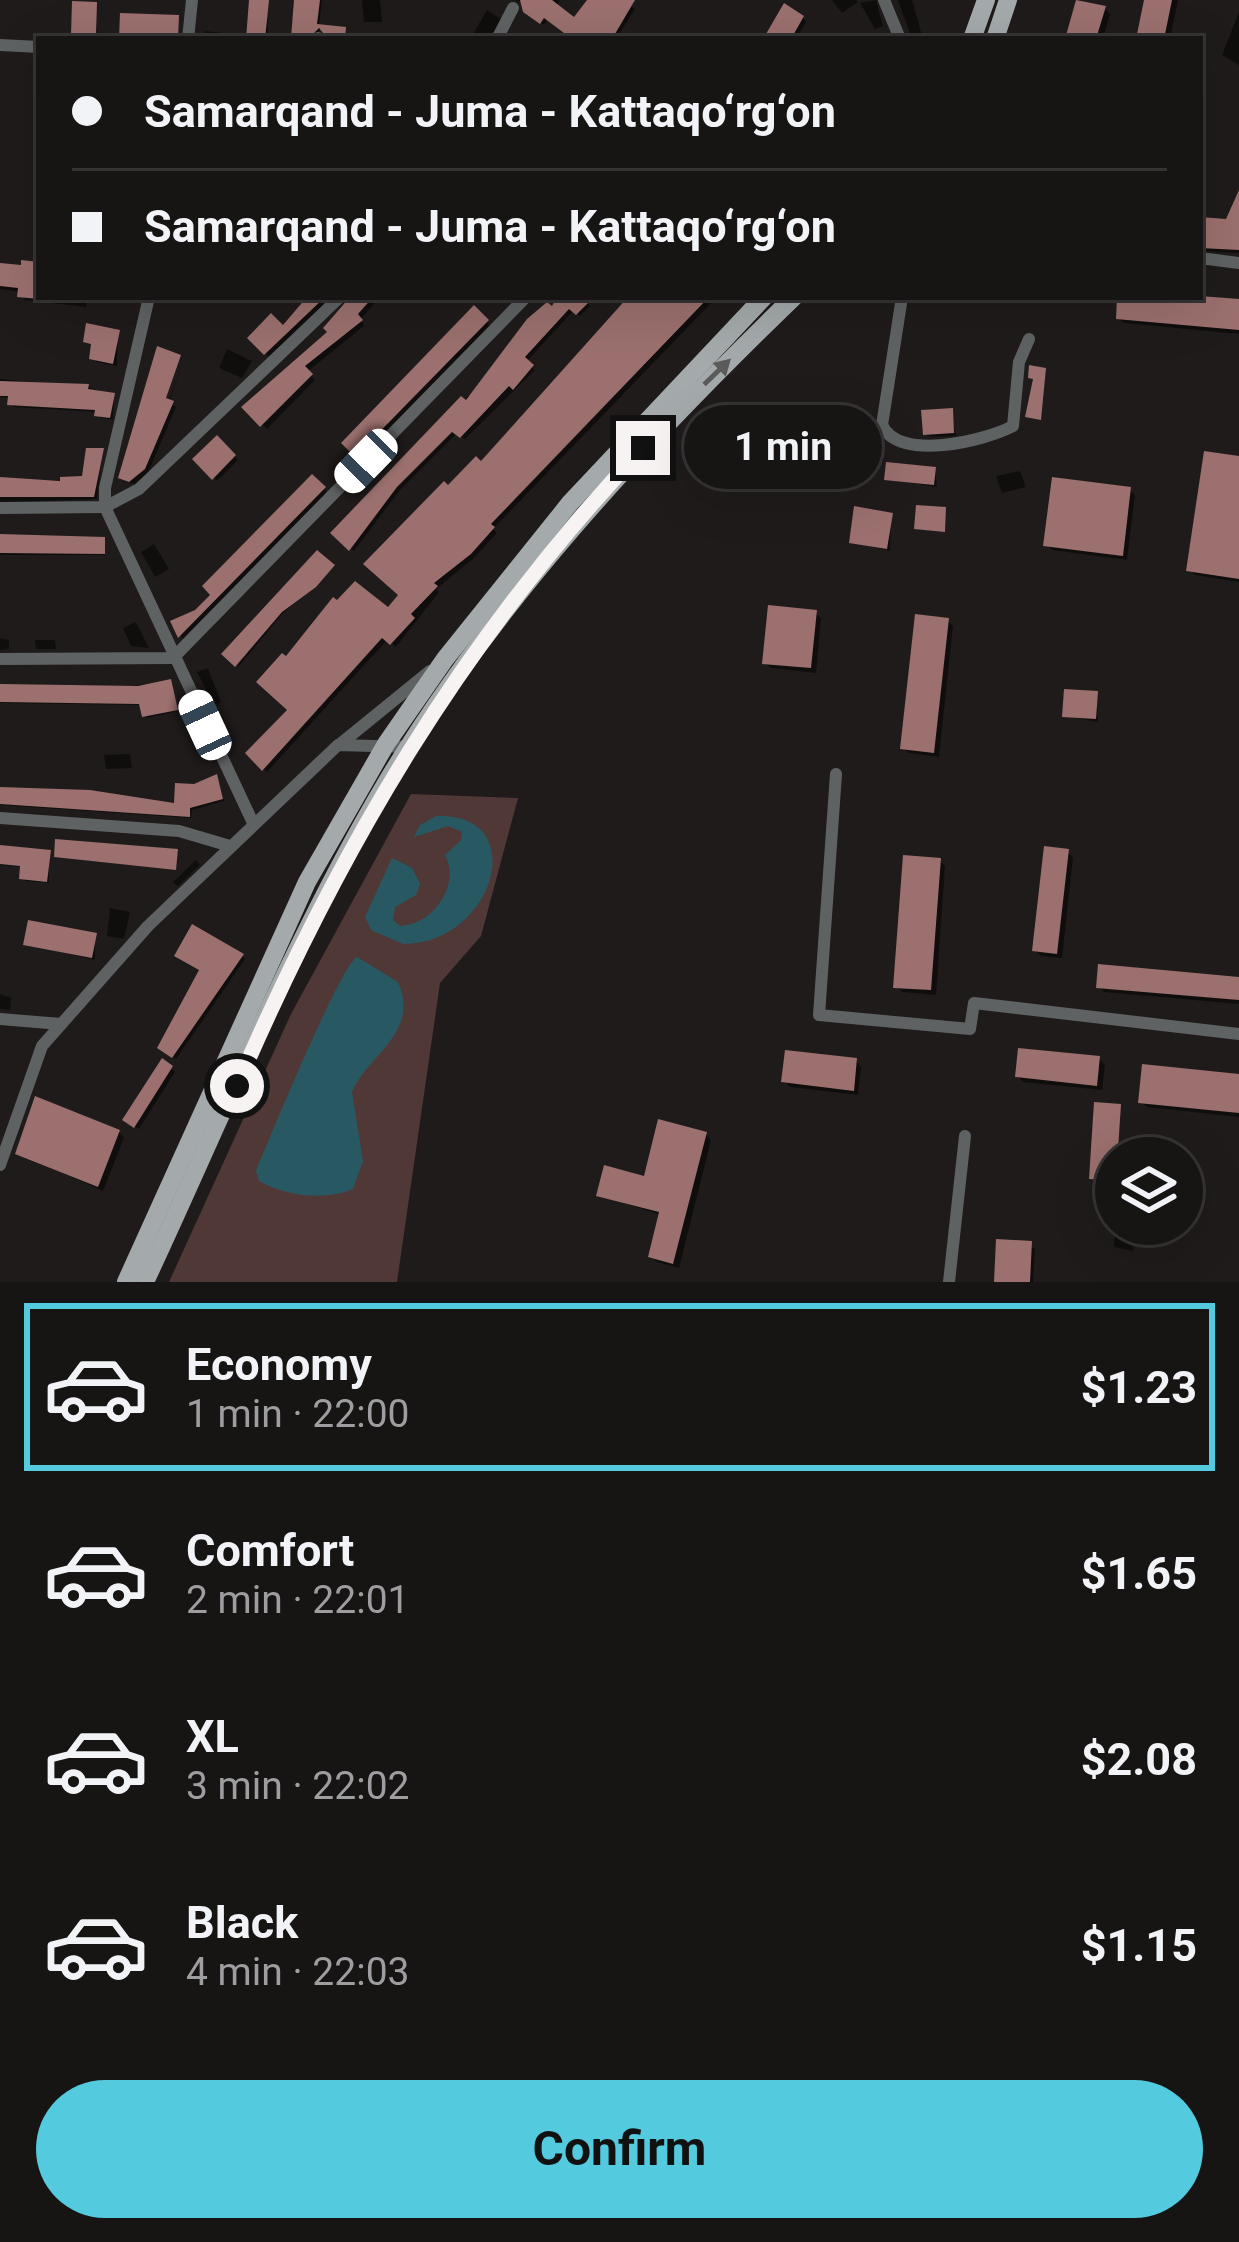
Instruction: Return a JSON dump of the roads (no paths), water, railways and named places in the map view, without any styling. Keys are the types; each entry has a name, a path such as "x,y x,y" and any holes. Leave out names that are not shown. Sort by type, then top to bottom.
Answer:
{"main road":[{"path":"973,36 986,0"},
{"path":"996,36 1008,0"},
{"path":"126,1282 307,882 386,744 446,659 599,470 761,300"},
{"path":"145,1282 312,916 410,747 522,592 611,482 791,300"}],"street":[{"path":"188,36 191,0"},
{"path":"884,0 899,36"},
{"path":"499,36 513,8"},
{"path":"0,45 36,47"},
{"path":"1203,258 1239,263"},
{"path":"148,300 105,488 105,507 254,824"},
{"path":"0,508 105,507 139,489 337,300"},
{"path":"0,659 173,658 523,300"},
{"path":"902,300 882,425 902,445 928,447 1013,425 1019,362 1029,339"},
{"path":"0,1165 42,1046 61,1024 148,926 230,846 338,745 446,659"},
{"path":"338,745 410,747"},
{"path":"836,774 819,1015 970,1029 974,1003 1239,1034"},
{"path":"0,818 179,831 230,846"},
{"path":"0,1019 61,1024"},
{"path":"949,1282 965,1136"}],"water":[{"path":"436,816 466,820 485,834 492,855 490,879 479,903 460,924 435,939 403,944 371,930 365,917 392,858 412,868 420,884 416,895 395,907 393,920 400,926 412,924 441,901 449,879 445,855 461,840 462,832 448,826 414,837 420,825"},
{"path":"357,957 398,982 403,1000 397,1030 352,1092 363,1161 353,1189 342,1193 318,1196 281,1190 259,1181 256,1171 321,1020"}]}
